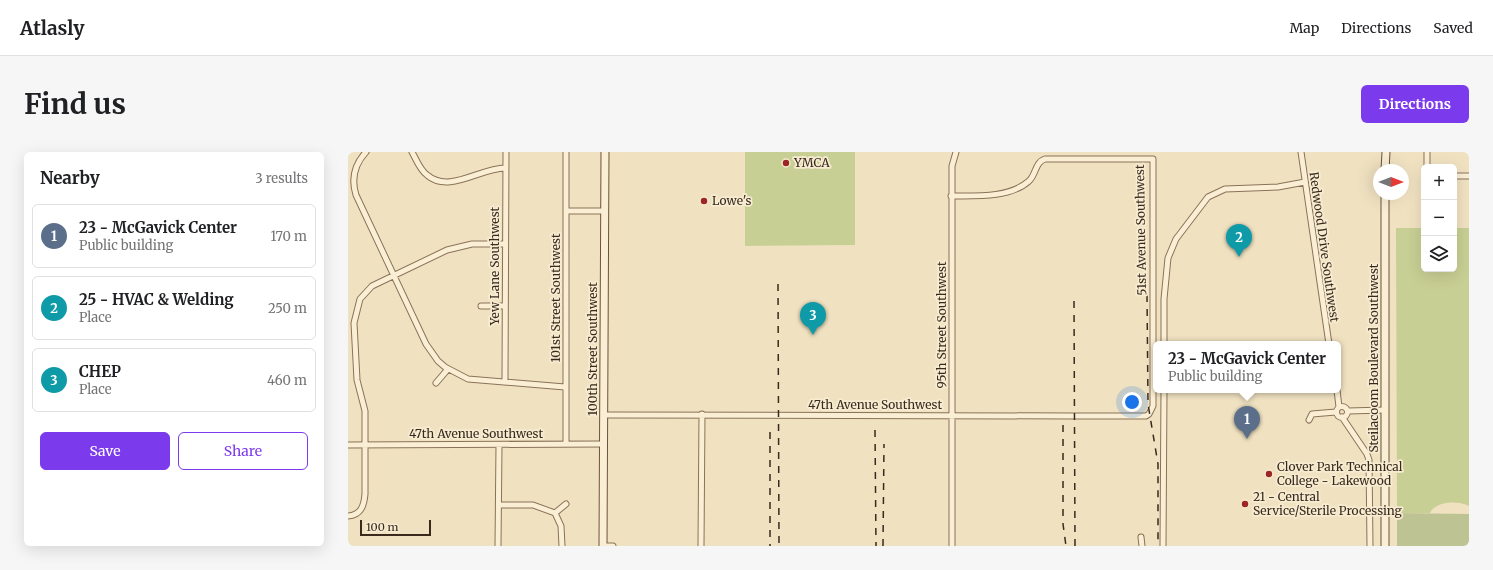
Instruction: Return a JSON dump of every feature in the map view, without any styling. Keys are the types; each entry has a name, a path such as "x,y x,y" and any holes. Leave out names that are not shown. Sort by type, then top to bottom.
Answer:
{"main road":[{"name":"100th Street Southwest","path":"603,546 605,152"},
{"path":"1385,164 1386,152"},
{"name":"Steilacoom Boulevard Southwest","path":"1385,200 1385,546"}],"street":[{"path":"366,152 358,162 351,178 357,197 426,344 438,361 448,369 468,378 565,387"},
{"path":"412,152 427,176 441,182 451,182 496,168 505,168"},
{"name":"Yew Lane Southwest","path":"505,381 506,152"},
{"name":"101st Street Southwest","path":"566,152 566,444"},
{"name":"95th Street Southwest","path":"952,546 952,166 956,152"},
{"name":"Redwood Drive Southwest","path":"1301,152 1328,341"},
{"path":"1427,152 1427,164"},
{"name":"51st Avenue Southwest","path":"952,196 996,194 1019,187 1030,181 1038,164 1045,159 1153,159 1153,406 1149,414 1146,416"},
{"path":"1457,176 1469,176"},
{"path":"1164,341 1164,299 1168,258 1176,239 1208,197 1225,188 1278,187 1305,182"},
{"path":"566,211 605,211"},
{"path":"348,516 360,511 364,505 365,494 365,411 357,380 351,323 358,305 367,289 458,247 472,244 505,244"},
{"path":"481,306 505,306"},
{"path":"436,383 448,369"},
{"path":"1163,546 1164,393"},
{"path":"1337,393 1338,415 1342,417 1367,454 1369,460 1370,546"},
{"path":"1309,420 1312,414 1338,409 1345,406 1348,411"},
{"path":"1348,411 1385,410"},
{"path":"1342,417 1347,415 1348,411"},
{"path":"701,546 702,414"},
{"name":"47th Avenue Southwest","path":"604,415 1146,416"},
{"name":"47th Avenue Southwest","path":"348,445 604,444"},
{"path":"498,546 499,445"},
{"path":"555,513 566,504"},
{"path":"498,505 533,505 555,513 561,526 562,546"},
{"path":"1142,538 1142,546"},
{"path":"603,546 613,546"}],"green space":[{"path":"745,152 855,152 855,245 745,246"},
{"path":"1396,228 1421,228 1421,272 1457,272 1457,228 1469,228 1469,506 1454,502 1437,506 1430,513 1397,513"},
{"path":"1397,513 1469,514 1469,546 1397,546"}],"railway":[{"path":"778,284 779,546"},
{"path":"1147,295 1148,404 1158,464 1158,546"},
{"path":"1074,301 1075,546"},
{"path":"1063,425 1063,524 1066,546"},
{"path":"875,430 876,546"},
{"path":"770,432 770,546"},
{"path":"883,546 884,444"}],"place":[{"name":"YMCA","path":"786,163"},
{"name":"Lowe's","path":"704,201"},
{"name":"25 - HVAC & Welding","path":"1239,257"},
{"name":"CHEP","path":"813,335"},
{"name":"23 - McGavick Center","path":"1247,439"},
{"name":"Clover Park Technical College - Lakewood","path":"1269,474"},
{"name":"21 - Central Service/Sterile Processing","path":"1245,504"}]}
